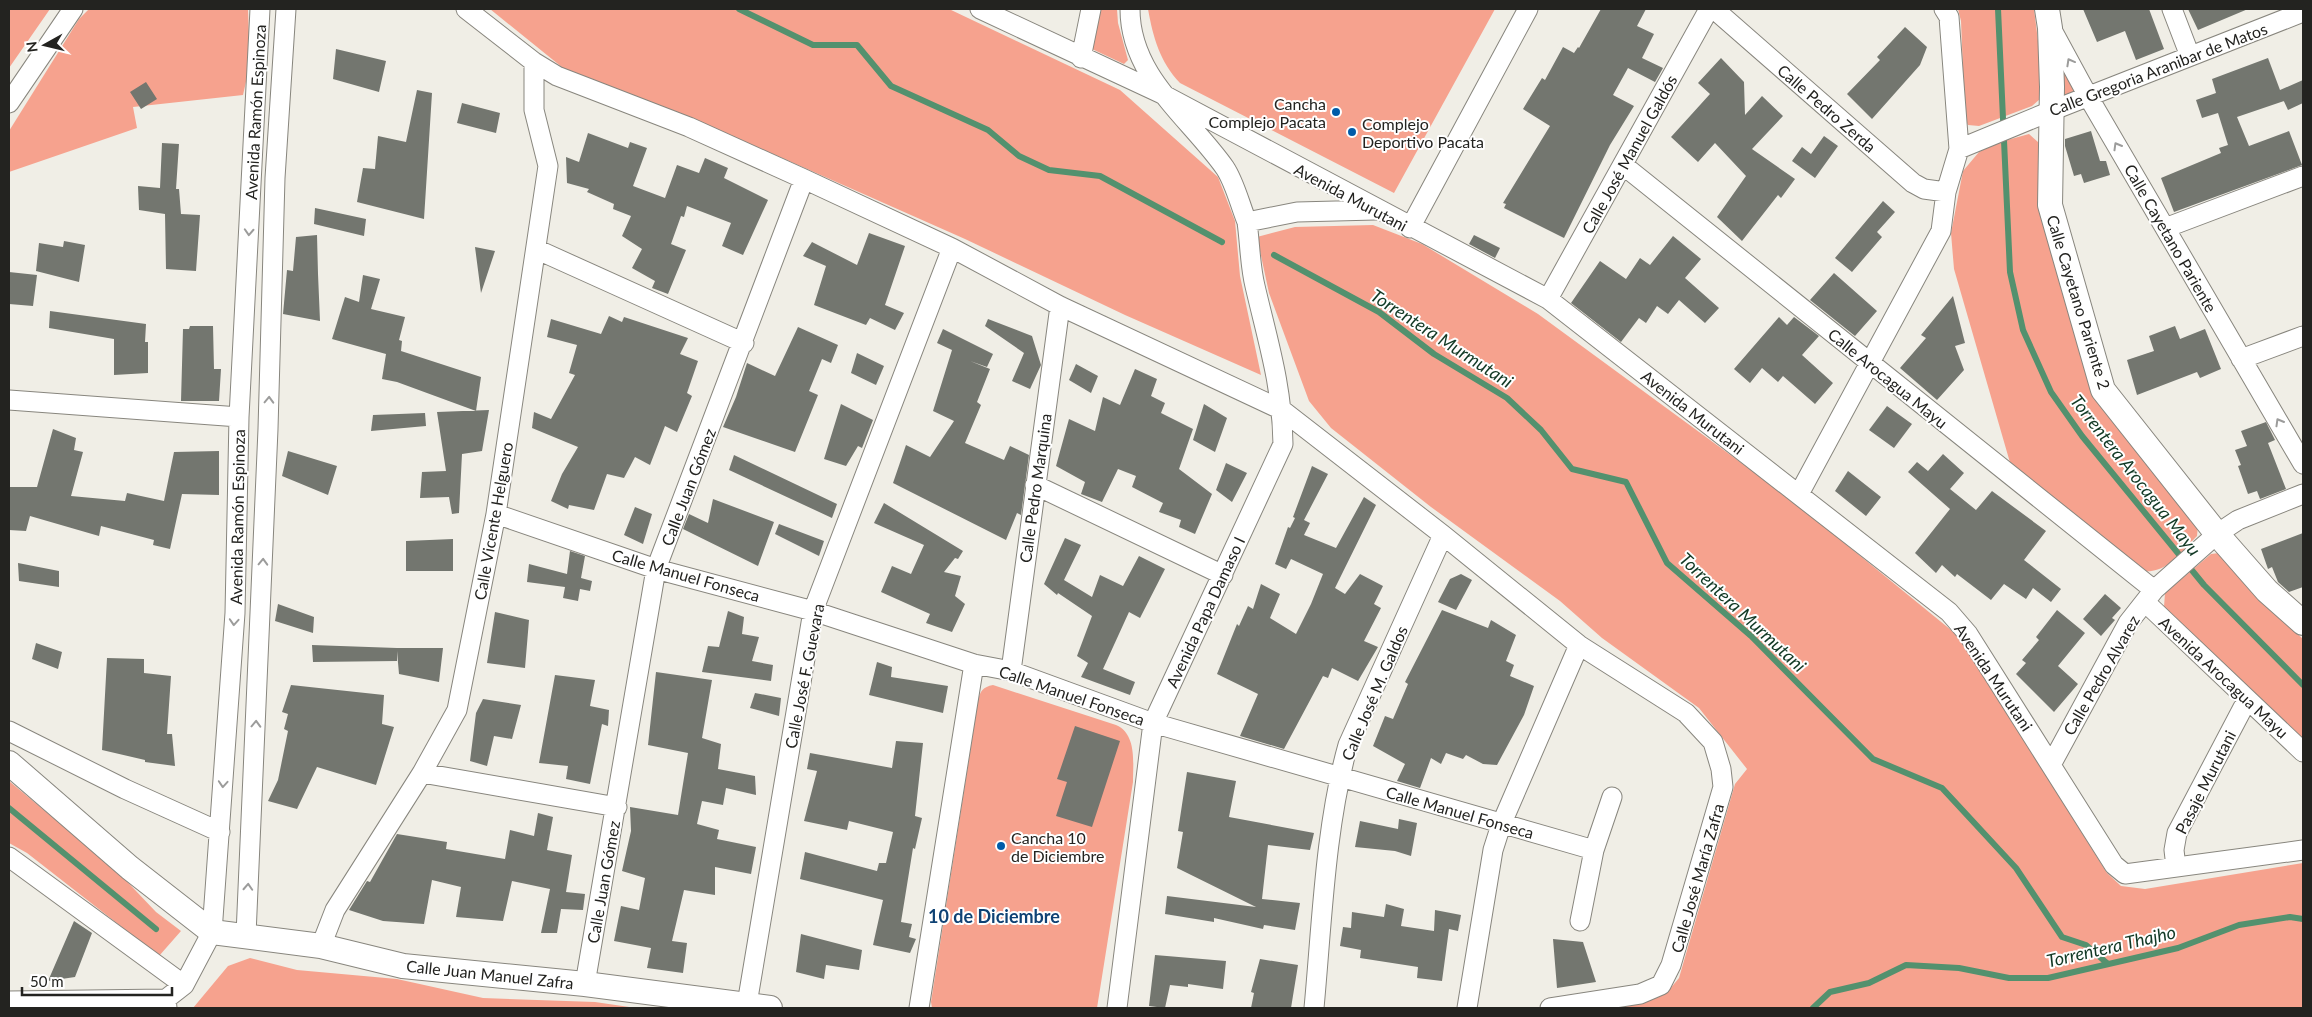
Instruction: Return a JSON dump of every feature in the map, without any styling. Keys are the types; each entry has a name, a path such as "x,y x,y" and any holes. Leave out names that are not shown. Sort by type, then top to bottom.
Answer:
{"street":[{"path":"9,103 73,9"},
{"name":"Avenida Ramón Espinoza","path":"166,1004 184,985 212,932 235,613 239,417 260,9"},
{"name":"Avenida Ramón Espinoza","path":"246,935 268,429 275,178 286,9"},
{"name":"Calle José María Zafra","path":"466,9 534,62 557,76 689,127 804,179 952,248 1060,306 1282,410 1443,535 1579,645 1686,712 1714,742 1722,768 1723,787 1671,965 1661,985 1640,994 1550,1008"},
{"name":"Avenida Murutani","path":"980,9 1081,58 1162,94 1376,210 1548,299 1949,612 1968,634 2052,763 2114,865 2125,874 2303,850"},
{"path":"1081,58 1091,9"},
{"path":"1130,9 1137,46 1162,94"},
{"path":"1410,228 1528,9"},
{"name":"Calle José Manuel Galdós","path":"1548,299 1709,9"},
{"name":"Calle Pedro Zerda","path":"1714,9 1913,183 1924,189 1946,192"},
{"path":"1799,494 1941,231 1946,192 1959,149 1949,17 1944,9"},
{"path":"2172,9 2190,56"},
{"name":"Calle Gregoria Aranibar de Matos","path":"1959,149 2303,12"},
{"name":"Calle Cayetano Pariente","path":"2049,18 2089,98 2303,464"},
{"name":"Calle Cayetano Pariente 2","path":"2049,18 2051,111 2050,205 2103,390 2216,534 2267,591 2303,623"},
{"name":"Calle Vicente Helguero","path":"321,946 335,910 422,773 457,710 496,514 538,250 548,166 534,110 534,62"},
{"name":"Avenida Papa Damaso I","path":"1117,1008 1154,723 1282,444 1282,410 1270,341 1254,284 1247,222 1226,170 1162,94"},
{"name":"Calle Arocagua Mayu","path":"1623,165 1869,363 2149,596"},
{"path":"2165,228 2303,176"},
{"name":"Calle Juan Gómez","path":"585,984 617,806 656,569 744,343 804,179"},
{"path":"1247,222 1297,212 1376,210"},
{"name":"Calle José F. Guevara","path":"747,1004 813,611 952,248"},
{"path":"538,250 744,343"},
{"name":"Calle Pedro Marquina","path":"1011,671 1060,306"},
{"path":"2242,358 2303,336"},
{"path":"9,400 239,417"},
{"path":"1035,485 1223,575"},
{"name":"Calle Pedro Alvarez","path":"2052,763 2128,623 2149,596 2216,534 2238,520 2303,494"},
{"name":"Calle Manuel Fonseca","path":"496,514 656,569 813,611 974,664 1011,671 1154,723 1594,850"},
{"name":"Calle José M. Galdos","path":"1314,1008 1334,813 1340,776 1348,746 1443,535"},
{"name":"Avenida Arocagua Mayu","path":"2149,596 2247,700 2303,752"},
{"path":"1467,1008 1493,850 1501,824 1579,645"},
{"path":"919,1008 974,664"},
{"name":"Pasaje Murutani","path":"2176,867 2174,850 2177,833 2247,700"},
{"path":"9,731 125,789 220,832"},
{"path":"9,763 130,868 212,932"},
{"path":"422,773 617,806"},
{"path":"1580,921 1594,850 1612,797"},
{"path":"9,858 184,985"},
{"name":"Calle Juan Manuel Zafra","path":"212,932 321,946 403,966 585,984 770,1008"},
{"path":"9,1001 166,1004"}],"shaded area":[{"path":"9,9 50,9 9,68"},
{"path":"89,9 248,9 250,64 243,95 133,107 137,128 9,172 9,131 79,19"},
{"path":"490,9 949,9 1120,90 1218,177 1235,221 1240,276 1261,375 1125,315 965,239 780,157 679,113 563,68"},
{"path":"1100,9 1117,9 1118,23 1128,60 1124,64 1092,49"},
{"name":"Cancha Complejo Pacata","path":"1148,9 1495,9 1394,193 1180,83 1167,67 1158,49"},
{"path":"1958,9 2034,9 2043,81 2040,99 2032,106 1979,126 1968,125 1965,119 1961,21"},
{"path":"2059,60 2076,92 2061,98"},
{"path":"2029,134 2038,142 2039,206 2090,381 2198,525 2197,536 2178,556 2157,570 2140,571 2011,466 1954,269 1951,233 1963,171 1979,152 1993,144"},
{"path":"1373,225 1422,244 1538,314 1788,497 1951,630 1962,641 2107,873 2121,886 2145,889 2303,863 2303,1008 1610,1008 1628,1005 1669,990 1679,978 1735,784 1747,769 1699,708 1602,638 1560,601 1431,507 1331,428 1309,401 1269,293 1257,237 1295,227"},
{"path":"2219,553 2259,598 2303,639 2303,740 2164,607 2165,593 2211,554"},
{"path":"993,685 1116,725 1123,729 1131,742 1133,782 1097,1008 932,1008 931,1002 978,701 982,690"},
{"path":"9,781 117,871 156,912 181,931 159,956 27,853 9,843"},
{"path":"250,958 297,970 397,979 483,998 595,1002 636,1008 193,1008 228,966"}],"building":[{"path":"1601,9 1646,9 1637,26 1654,34 1642,58 1663,68 1655,82 1628,68 1613,95 1634,106 1610,145 1564,238 1504,208 1506,204 1503,203 1550,126 1523,109 1542,78 1545,80 1563,47 1574,53 1579,48"},
{"path":"2083,9 2149,9 2164,49 2136,60 2125,31 2097,42"},
{"path":"2188,9 2248,9 2198,30"},
{"path":"1905,27 1927,47 1920,65 1872,119 1847,94 1880,60 1877,57"},
{"path":"336,49 386,61 379,92 333,79"},
{"path":"1721,58 1744,82 1745,115 1762,96 1783,116 1752,149 1795,179 1781,198 1778,195 1742,241 1717,217 1746,176 1715,143 1698,162 1671,137 1710,94 1698,83"},
{"path":"2268,58 2280,90 2303,80 2303,103 2288,110 2284,101 2237,117 2249,146 2289,131 2302,165 2174,212 2161,178 2221,153 2219,148 2228,145 2218,113 2202,118 2196,100 2216,93 2212,79"},
{"path":"146,82 157,99 141,109 130,92"},
{"path":"417,90 432,93 424,219 357,202 363,168 375,169 378,136 406,142"},
{"path":"462,103 500,113 496,133 457,123"},
{"path":"2091,131 2100,161 2106,161 2110,175 2084,183 2081,174 2074,176 2065,146 2065,139"},
{"path":"588,133 628,148 630,142 647,148 633,186 665,198 677,165 699,173 705,158 728,168 724,178 768,200 743,255 722,246 731,223 687,206 684,217 681,216 671,244 686,250 668,294 652,288 655,281 632,268 642,249 622,236 631,216 613,209 614,204 587,192 589,189 567,183 566,157 579,162"},
{"path":"1824,136 1838,146 1815,178 1792,161 1802,147 1811,154"},
{"path":"162,143 179,144 176,189 179,189 181,214 200,215 196,271 166,269 165,214 139,210 138,186 160,188"},
{"path":"1883,201 1895,212 1877,232 1882,237 1852,272 1835,258"},
{"path":"315,208 366,219 364,236 314,224"},
{"path":"869,233 905,246 885,305 904,313 895,330 870,318 866,325 814,305 826,266 803,256 812,242 857,265"},
{"path":"317,235 320,321 283,314 287,270 293,271 296,237"},
{"path":"1474,235 1500,248 1495,258 1469,244"},
{"path":"1673,236 1701,259 1685,278 1719,308 1705,323 1679,300 1668,314 1657,306 1646,323 1639,318 1621,342 1571,303 1600,261 1626,279 1640,258 1650,265"},
{"path":"64,241 85,245 79,282 36,271 39,243 63,247"},
{"path":"475,247 495,251 481,293"},
{"path":"9,272 37,275 33,306 9,304"},
{"path":"1834,273 1877,311 1855,336 1810,300"},
{"path":"363,275 380,279 371,309 405,317 399,340 402,341 401,351 481,377 476,411 397,382 382,379 386,354 332,339 345,297 359,302"},
{"path":"1953,296 1965,343 1955,346 1964,370 1937,400 1900,368 1926,338 1921,335"},
{"path":"50,311 146,324 145,342 148,342 148,373 114,375 114,339 49,328"},
{"path":"609,316 622,322 624,317 688,338 680,354 698,361 687,393 692,396 677,432 665,426 650,465 635,457 624,478 607,474 594,510 569,505 568,509 551,501 562,474 578,447 532,428 534,412 551,419 575,375 569,373 577,345 547,337 551,319 601,334"},
{"path":"1779,317 1787,325 1794,317 1819,336 1802,355 1833,383 1815,404 1783,376 1778,382 1762,368 1750,383 1734,369"},
{"path":"988,319 1032,336 1041,365 1030,389 1012,381 1024,353 985,326"},
{"path":"190,326 213,326 214,369 221,369 219,401 181,401 183,329 189,329"},
{"path":"2175,326 2180,339 2205,329 2221,369 2200,378 2197,372 2137,395 2127,360 2154,351 2149,336"},
{"path":"798,327 838,345 831,363 822,359 809,391 818,395 795,452 723,427 736,397 747,363 775,376"},
{"path":"943,329 993,354 987,367 970,361 990,369 977,402 981,405 965,443 1004,460 1010,446 1029,455 1021,515 1017,513 1006,540 893,483 906,445 930,457 954,421 933,411 952,350 937,343"},
{"path":"857,353 884,366 876,385 851,373"},
{"path":"1076,364 1098,376 1091,393 1069,380"},
{"path":"1135,369 1157,379 1151,396 1165,403 1161,413 1193,429 1179,469 1212,494 1195,534 1179,527 1181,520 1159,512 1163,503 1132,487 1136,476 1118,469 1102,502 1081,494 1085,482 1056,466 1069,419 1095,431 1103,397 1120,405"},
{"path":"841,404 873,420 862,448 858,446 846,466 824,459"},
{"path":"1204,404 1227,418 1215,452 1193,440"},
{"path":"1887,406 1912,424 1894,448 1869,430"},
{"path":"489,410 482,451 462,454 459,513 452,514 449,497 420,498 422,472 446,471 437,412"},
{"path":"425,413 426,426 371,431 373,415"},
{"path":"2266,422 2275,440 2268,443 2286,489 2260,499 2257,491 2248,494 2238,466 2241,465 2235,450 2247,446 2241,431"},
{"path":"53,429 76,438 74,450 83,452 71,496 125,501 127,493 164,501 174,452 219,451 219,495 182,494 170,549 153,545 154,540 101,526 99,536 30,516 26,531 9,530 9,487 37,487"},
{"path":"288,451 337,466 328,495 282,476"},
{"path":"1943,454 1964,473 1950,489 1976,510 1992,491 2046,531 2024,560 2061,589 2051,602 2033,588 2026,599 2004,584 1991,600 1957,574 1955,577 1942,565 1936,573 1915,553 1950,509 1908,472 1917,462 1928,471"},
{"path":"734,455 837,504 832,518 729,470"},
{"path":"1226,463 1247,473 1232,502 1216,490"},
{"path":"1312,466 1328,474 1304,520 1310,523 1304,535 1336,548 1364,497 1376,505 1335,588 1345,594 1360,574 1383,586 1374,604 1381,608 1364,641 1378,647 1358,681 1332,668 1328,678 1323,676 1284,749 1240,736 1258,694 1217,674 1237,624 1239,626 1248,606 1253,609 1261,584 1280,594 1270,618 1296,634 1311,604 1323,574 1291,559 1286,569 1275,564 1288,527 1290,528 1295,518 1293,517"},
{"path":"1848,471 1881,497 1866,516 1835,491"},
{"path":"713,499 774,522 758,566 683,529 689,514 708,523"},
{"path":"884,503 963,551 958,559 955,558 944,572 961,576 955,596 965,604 952,632 926,623 930,614 881,592 892,566 911,574 924,545 874,523"},
{"path":"635,507 652,514 643,544 624,535"},
{"path":"779,524 824,541 819,556 775,534"},
{"path":"2303,533 2303,587 2289,592 2278,582 2272,567 2268,569 2261,549"},
{"path":"1065,538 1081,545 1064,580 1092,597 1100,575 1123,586 1139,556 1165,569 1140,618 1129,612 1103,669 1135,682 1130,695 1081,677 1088,663 1077,656 1092,616 1058,593 1057,595 1044,584"},
{"path":"453,539 453,571 406,571 406,541"},
{"path":"570,551 585,556 581,578 592,581 590,591 580,589 578,601 563,598 565,587 527,582 529,564 567,574"},
{"path":"18,563 59,571 59,587 19,581"},
{"path":"1461,574 1472,580 1456,610 1438,602 1450,579"},
{"path":"2105,594 2121,608 2112,618 2115,620 2101,636 2083,619"},
{"path":"278,604 314,617 313,633 275,621"},
{"path":"1442,610 1488,628 1491,620 1516,635 1506,661 1514,665 1510,676 1534,686 1524,715 1497,765 1483,764 1466,755 1463,759 1446,753 1441,764 1431,758 1420,788 1397,781 1405,764 1373,746 1385,716 1393,719 1408,684 1405,682"},
{"path":"2057,610 2085,633 2058,666 2078,684 2054,712 2016,674 2026,663 2022,660 2039,640 2036,637"},
{"path":"728,611 744,617 742,634 759,637 752,661 773,665 771,681 702,672 708,646 719,647"},
{"path":"495,612 529,620 525,668 487,663"},
{"path":"36,643 62,652 58,669 32,659"},
{"path":"312,645 443,648 439,682 399,674 397,651 397,661 313,662"},
{"path":"107,658 144,659 144,673 171,676 167,734 172,734 175,766 145,762 145,760 102,750"},
{"path":"877,662 892,667 891,677 948,686 943,713 869,695"},
{"path":"656,672 712,680 702,738 721,744 718,769 755,776 756,795 726,788 723,805 702,801 697,824 719,830 717,839 756,847 751,874 715,867 715,895 684,890 672,941 687,943 683,973 647,968 651,948 614,941 621,906 639,910 645,878 622,871 631,831 630,807 678,815 688,753 648,745"},
{"path":"555,675 595,680 590,706 609,710 608,726 602,724 590,784 566,779 568,766 539,763"},
{"path":"291,685 384,695 382,724 394,727 376,785 317,767 297,809 268,801 278,780 288,731 284,729 288,714 282,712"},
{"path":"755,693 781,698 779,716 750,708"},
{"path":"483,699 521,705 512,739 494,736 487,766 470,761 476,713"},
{"path":"1075,726 1120,741 1092,827 1056,816 1067,782 1057,779"},
{"path":"896,741 923,743 915,816 922,818 915,849 913,848 901,922 912,924 909,937 916,939 910,953 873,945 883,900 800,879 805,852 877,871 879,863 886,863 893,832 849,821 847,830 804,821 817,771 807,769 810,753 892,768"},
{"path":"1187,772 1236,781 1229,817 1314,833 1310,850 1268,845 1262,899 1300,903 1295,930 1264,925 1263,929 1214,918 1214,922 1165,914 1167,896 1256,907 1177,868 1183,832 1178,831"},
{"path":"538,813 553,817 547,850 572,855 566,892 585,894 583,910 561,909 557,933 541,933 550,889 512,881 503,921 456,917 461,887 432,880 424,924 383,921 349,910 367,881 370,882 397,834 447,842 446,849 505,859 510,830 534,836"},
{"path":"1399,819 1417,823 1411,856 1395,851 1355,847 1360,821 1398,829"},
{"path":"1386,904 1404,909 1401,926 1434,931 1435,910 1461,915 1458,931 1449,929 1442,981 1417,978 1418,967 1360,958 1361,950 1340,946 1343,927 1351,928 1352,912 1384,917"},
{"path":"74,921 92,933 75,977 48,981"},
{"path":"801,934 862,950 859,970 826,965 824,979 796,972"},
{"path":"1553,939 1583,942 1596,982 1557,988"},
{"path":"1155,955 1226,961 1223,989 1188,984 1188,987 1170,985 1165,1008 1149,1006"},
{"path":"1260,959 1298,965 1291,1008 1251,1008 1254,993 1251,992"}],"waterway":[{"name":"Torrentera Murmutani","path":"739,9 813,45 857,45 891,86 988,130 1019,156 1049,170 1100,176 1222,242"},
{"name":"Torrentera Arocagua Mayu","path":"1998,9 2010,272 2023,330 2051,392 2082,436 2204,585 2303,685"},
{"name":"Torrentera Murmutani","path":"1274,255 1379,312 1434,354 1507,398 1541,430 1572,469 1626,482 1667,563 1751,636 1873,759 1942,788 2016,868 2062,937 2086,945 2108,964"},
{"path":"9,808 156,929"},
{"name":"Torrentera Thajho","path":"1813,1008 1830,992 1869,983 1906,965 1959,968 2009,978 2048,978 2178,948 2239,925 2290,917 2303,919"}],"place":[{"name":"Cancha Complejo Pacata","path":"1336,112"},
{"name":"Complejo Deportivo Pacata","path":"1352,132"},
{"name":"Cancha 10 de Diciembre","path":"1001,846"}],"district":[{"name":"10 de Diciembre","path":"994,916"}]}
